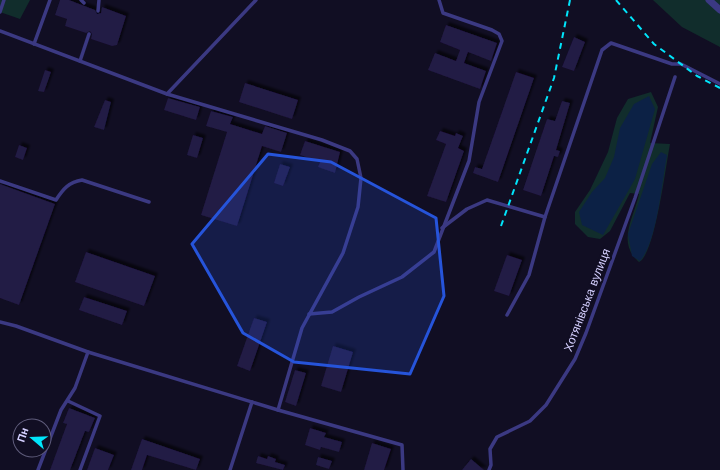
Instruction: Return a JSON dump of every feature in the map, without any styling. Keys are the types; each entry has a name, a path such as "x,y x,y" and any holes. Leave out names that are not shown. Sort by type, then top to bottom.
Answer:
{"street":[{"path":"709,0 720,10"}],"lane":[{"path":"0,12 4,0"},
{"path":"34,44 50,0"},
{"path":"98,11 99,0"},
{"path":"168,94 256,0"},
{"path":"309,314 332,312 359,296 402,277 434,252 441,229 457,193 468,161 479,102 502,41 499,34 492,30 443,12 439,0"},
{"path":"0,31 168,94 322,140 350,151 357,159 361,178 358,207 343,253 302,328 278,410"},
{"path":"80,61 89,34"},
{"path":"507,316 529,275 545,217 602,50 611,43 672,64 681,64 720,84"},
{"name":"Хотянівська вулиця","path":"489,470 491,465 490,449 497,437 530,421 546,405 575,359 586,333 635,198 675,77"},
{"path":"0,181 56,200 63,189 73,181 82,180 149,202"},
{"path":"441,229 467,208 487,200 545,217"},
{"path":"0,322 16,326 88,352 278,410 402,445 403,470"},
{"path":"38,470 61,410 75,388 88,352"},
{"path":"68,401 100,416 80,470"},
{"path":"230,470 252,402"}],"highlighted area":[{"path":"268,154 331,162 436,218 444,296 410,374 294,362 243,333 192,244"}],"green space":[{"path":"0,0 30,0 20,19 0,12"},
{"path":"653,0 720,0 720,47 682,27"},
{"path":"651,92 658,107 650,143 670,144 655,227 645,256 639,262 632,254 629,246 628,230 639,194 630,193 610,231 600,239 588,237 575,224 575,212 590,190 608,152 617,118 628,99"}],"water":[{"path":"649,96 655,109 635,179 603,235 582,225 579,212 592,192 605,178 614,157 620,128 634,104"},
{"path":"661,152 667,155 658,211 651,240 640,261 632,256 628,234 652,164"}],"building":[{"path":"60,0 69,0 95,10 97,14 101,13 102,7 126,16 117,45 112,46 91,39 92,34 90,31 86,33 65,26 67,19 55,15"},
{"path":"446,25 497,43 491,61 468,52 464,63 486,71 480,89 428,70 435,53 456,61 460,50 440,42"},
{"path":"574,37 585,42 574,71 562,67"},
{"path":"45,70 51,72 44,92 38,91"},
{"path":"516,72 534,78 498,182 473,173 475,167 482,169"},
{"path":"245,83 298,100 292,119 239,102"},
{"path":"168,98 200,107 196,120 164,110"},
{"path":"105,100 111,102 104,130 94,127"},
{"path":"562,101 570,103 556,150 560,151 558,157 554,156 541,196 523,190 547,119 555,121"},
{"path":"211,111 233,117 230,124 262,134 265,126 287,133 281,152 262,146 237,226 201,215 227,132 206,126"},
{"path":"440,131 455,136 456,133 463,136 458,148 464,151 446,202 427,196 446,144 436,140"},
{"path":"193,135 203,138 197,158 187,155"},
{"path":"305,141 340,152 335,173 318,167 320,162 300,155"},
{"path":"19,145 27,148 23,160 15,157"},
{"path":"280,164 290,167 283,186 274,183"},
{"path":"0,184 55,204 19,305 0,298"},
{"path":"86,252 155,276 144,306 75,282"},
{"path":"507,255 522,260 509,296 494,291"},
{"path":"84,297 127,311 122,325 79,310"},
{"path":"254,318 267,322 250,371 237,366"},
{"path":"333,346 353,352 341,392 321,386"},
{"path":"295,370 306,373 296,406 285,402"},
{"path":"69,408 95,418 89,432 85,431 70,470 50,470 67,424 63,423"},
{"path":"310,428 326,433 324,437 342,442 339,452 321,447 320,450 305,445"},
{"path":"142,439 200,459 196,470 147,455 142,470 131,470"},
{"path":"372,443 391,449 384,470 364,470"},
{"path":"95,448 114,455 108,470 87,470"},
{"path":"258,456 267,459 268,456 276,459 275,462 285,465 283,470 256,463"},
{"path":"318,457 332,461 329,469 316,465"},
{"path":"471,459 484,470 462,470"}],"railway":[{"path":"501,226 554,78 570,0"},
{"path":"616,0 654,44 697,76 720,88"}]}
